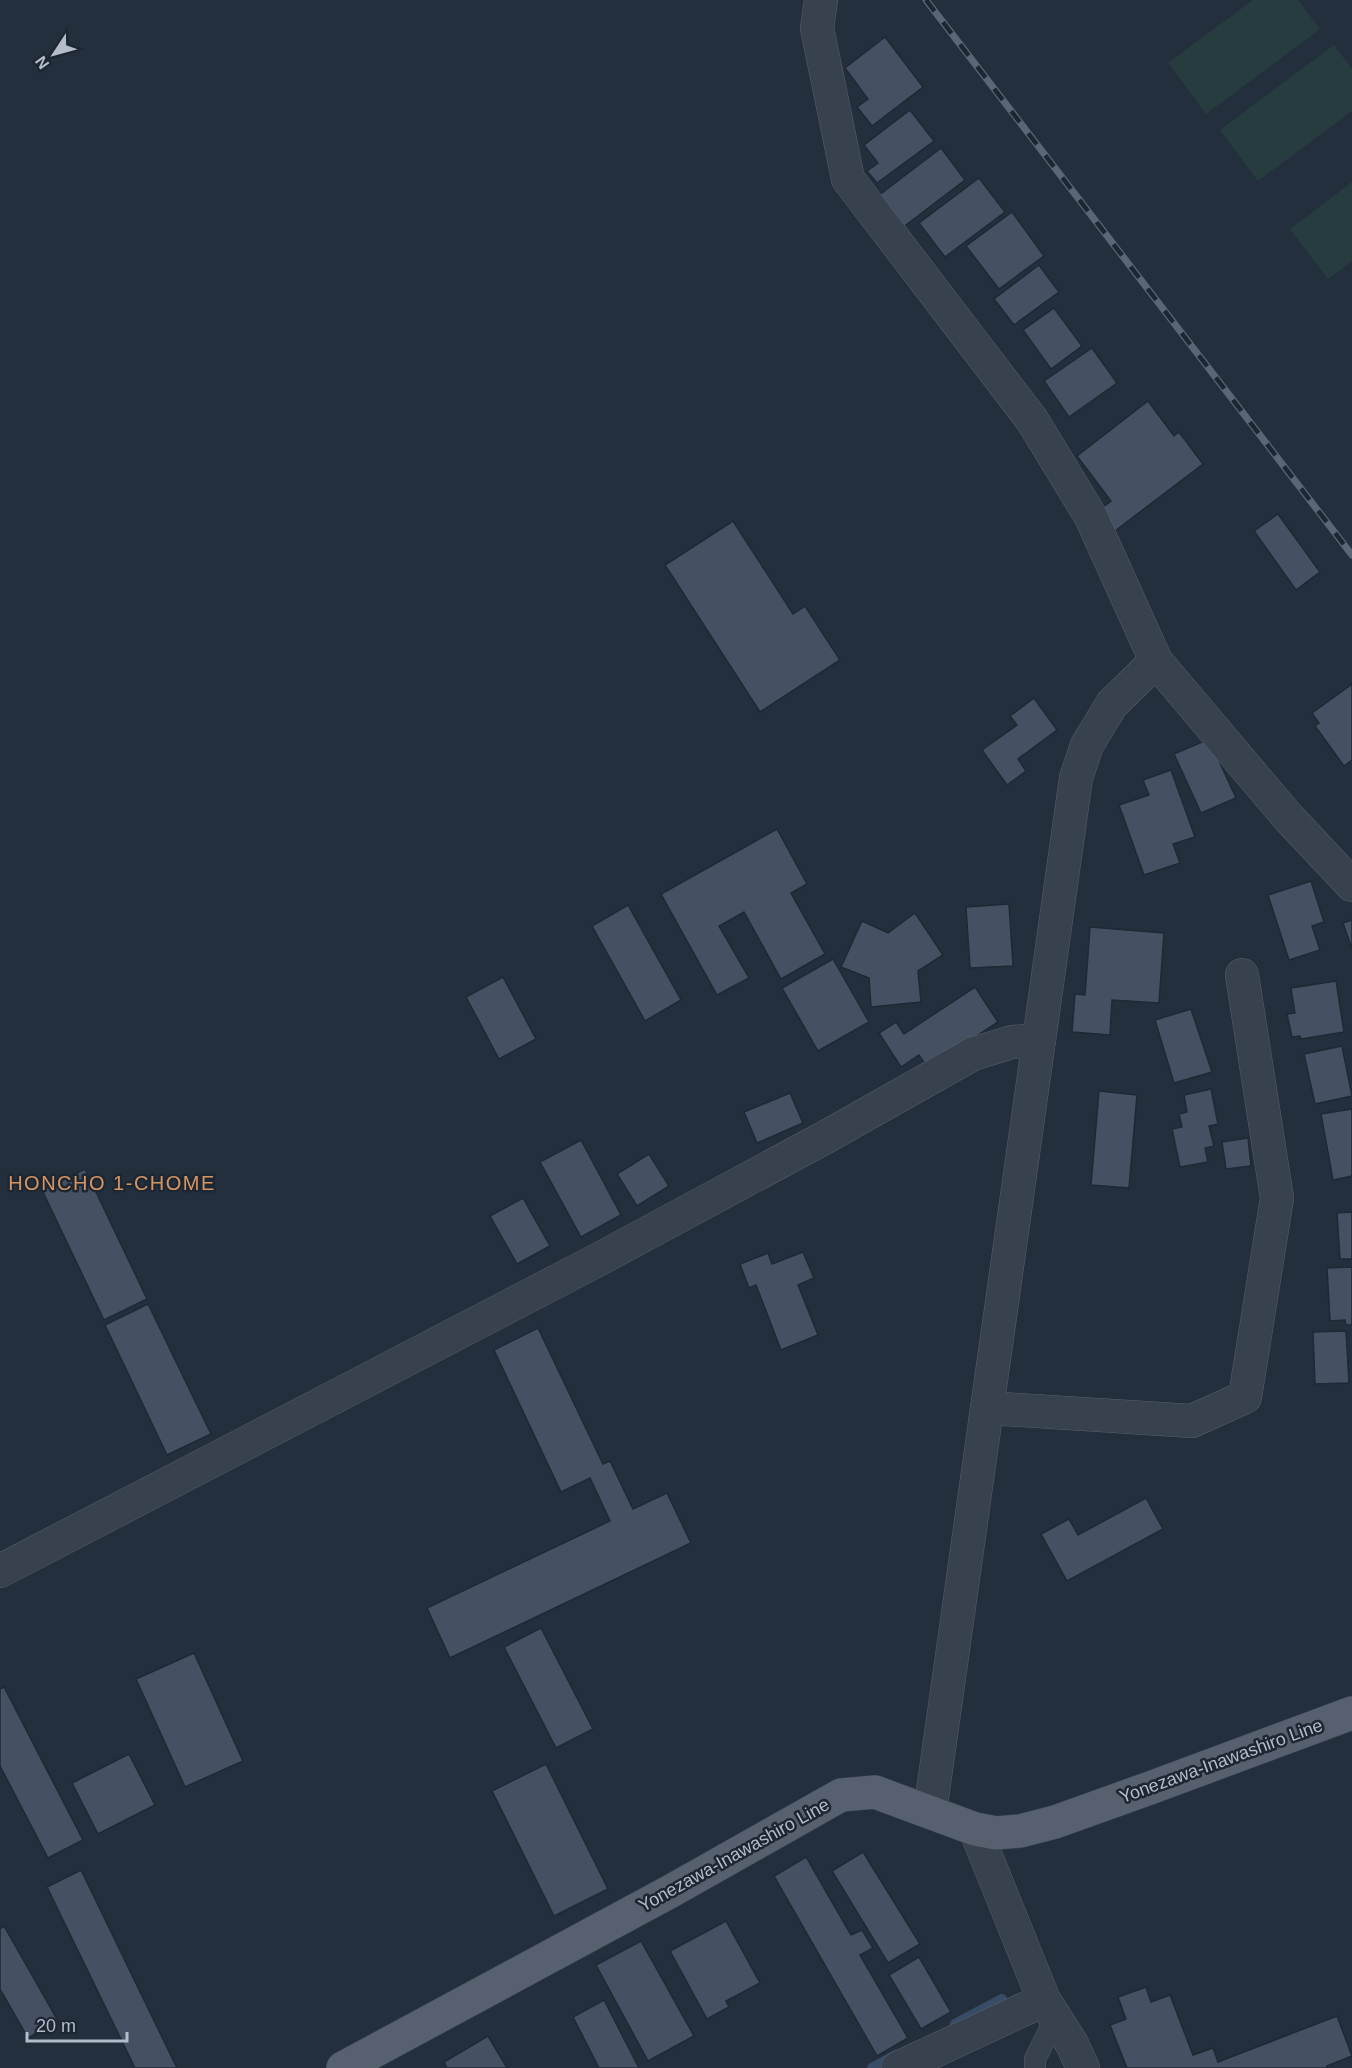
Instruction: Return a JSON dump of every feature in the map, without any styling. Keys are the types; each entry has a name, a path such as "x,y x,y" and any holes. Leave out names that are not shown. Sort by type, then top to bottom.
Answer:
{"main road":[{"name":"Yonezawa-Inawashiro Line","path":"343,2068 670,1891 841,1795 875,1792 975,1829 996,1833 1020,1831 1055,1822 1352,1713"}],"street":[{"path":"821,0 817,28 848,179 1032,420 1091,517 1156,661 1287,816 1352,885"},
{"path":"930,1812 1076,778 1087,745 1112,704 1156,661"},
{"path":"987,1408 1192,1421 1245,1397 1277,1198 1242,975"},
{"path":"0,1571 590,1264 824,1138 973,1054 1012,1042 1039,1040"},
{"path":"975,1829 1050,2010 1072,2044 1083,2068"},
{"path":"898,2068 1050,2010"}],"lane":[{"path":"1035,2068 1035,2059 1050,2010"}],"green space":[{"path":"1253,0 1298,0 1320,29 1206,114 1168,63"},
{"path":"1334,45 1352,69 1352,111 1258,181 1220,130"},
{"path":"1352,182 1352,261 1328,279 1290,229"}],"building":[{"path":"885,37 923,87 872,126 857,107 868,99 845,68"},
{"path":"910,110 934,141 877,183 867,171 878,163 864,145"},
{"path":"941,148 965,180 902,228 878,196"},
{"path":"979,178 1005,212 945,257 919,223"},
{"path":"1012,212 1044,256 999,289 966,246"},
{"path":"1039,265 1059,292 1014,325 994,299"},
{"path":"1054,308 1082,346 1051,369 1023,330"},
{"path":"1092,348 1117,383 1069,417 1044,381"},
{"path":"1148,401 1174,436 1179,432 1203,464 1115,531 1099,510 1111,501 1077,456"},
{"path":"1278,514 1320,572 1296,590 1254,531"},
{"path":"733,521 793,614 805,606 840,660 760,712 665,565"},
{"path":"1352,684 1352,760 1344,766 1315,726 1319,723 1312,713"},
{"path":"1034,698 1057,730 1018,759 1026,771 1007,785 982,750 1017,725 1010,716"},
{"path":"1209,739 1236,798 1201,813 1174,754"},
{"path":"1171,770 1195,837 1173,844 1180,863 1144,875 1119,805 1149,795 1143,780"},
{"path":"777,829 807,884 791,893 825,954 781,979 744,912 719,926 749,978 717,995 661,894"},
{"path":"1311,881 1324,922 1312,926 1320,950 1289,960 1268,895"},
{"path":"1009,904 1013,966 970,968 966,907"},
{"path":"628,905 681,1000 645,1021 592,926"},
{"path":"915,913 943,955 918,971 921,1002 871,1007 869,978 841,967 862,921 888,933"},
{"path":"1352,920 1352,946 1351,946 1343,923"},
{"path":"1090,927 1164,933 1159,1003 1112,1000 1110,1035 1072,1032 1075,994 1085,995"},
{"path":"833,959 869,1022 818,1051 782,988"},
{"path":"503,977 536,1039 499,1059 466,997"},
{"path":"1336,981 1344,1032 1301,1039 1300,1036 1292,1037 1287,1014 1295,1013 1291,988"},
{"path":"975,987 998,1022 928,1068 919,1055 901,1067 879,1033 896,1022 904,1034"},
{"path":"1191,1009 1212,1072 1174,1083 1155,1020"},
{"path":"1342,1046 1352,1096 1315,1104 1304,1054"},
{"path":"1211,1089 1218,1124 1209,1126 1214,1146 1205,1148 1208,1162 1180,1167 1172,1129 1182,1127 1179,1114 1187,1112 1184,1095"},
{"path":"1099,1091 1137,1095 1129,1188 1091,1185"},
{"path":"790,1093 803,1123 757,1143 744,1112"},
{"path":"1352,1109 1352,1176 1333,1180 1321,1114"},
{"path":"1248,1138 1251,1166 1226,1169 1222,1142"},
{"path":"581,1140 621,1215 581,1237 540,1162"},
{"path":"649,1154 669,1186 637,1206 617,1174"},
{"path":"85,1169 147,1299 104,1320 42,1190"},
{"path":"523,1198 550,1246 517,1264 490,1216"},
{"path":"1352,1212 1352,1259 1340,1259 1337,1213"},
{"path":"803,1252 814,1278 798,1285 818,1335 781,1350 756,1285 749,1288 740,1264 768,1253 772,1264"},
{"path":"1352,1267 1352,1325 1346,1325 1345,1320 1330,1321 1327,1268"},
{"path":"148,1304 211,1434 167,1455 105,1325"},
{"path":"538,1328 603,1464 610,1461 633,1509 667,1493 691,1543 450,1658 427,1608 610,1521 590,1478 561,1492 494,1350"},
{"path":"1346,1331 1349,1383 1315,1384 1313,1332"},
{"path":"1146,1498 1163,1529 1067,1581 1041,1534 1069,1519 1078,1535"},
{"path":"541,1628 593,1729 556,1748 504,1647"},
{"path":"194,1653 243,1761 185,1787 136,1679"},
{"path":"4,1687 83,1840 48,1858 0,1766 0,1689"},
{"path":"129,1754 155,1805 98,1834 72,1783"},
{"path":"546,1764 608,1889 554,1916 492,1791"},
{"path":"863,1852 920,1944 888,1963 832,1871"},
{"path":"806,1857 851,1935 862,1930 873,1948 860,1955 908,2038 877,2056 774,1876"},
{"path":"81,1870 177,2068 135,2068 47,1887"},
{"path":"726,1921 760,1983 726,2001 729,2007 707,2019 670,1951"},
{"path":"4,1926 58,2021 28,2038 0,1989 0,1929"},
{"path":"641,1941 694,2036 648,2061 596,1965"},
{"path":"919,1957 951,2012 921,2029 889,1975"},
{"path":"1146,1987 1151,2002 1170,1995 1193,2055 1213,2048 1218,2062 1337,2016 1352,2056 1327,2066 1327,2068 1127,2068 1110,2025 1126,2019 1118,1997"},
{"path":"604,2000 639,2068 599,2068 573,2017"},
{"path":"488,2036 507,2068 447,2068 444,2062"}],"waterway":[{"path":"955,2024 1002,1999"},
{"path":"872,2068 896,2055"}],"railway":[{"path":"926,0 1352,555"}],"district":[{"name":"HONCHO 1-CHOME","path":"112,1183"}]}
